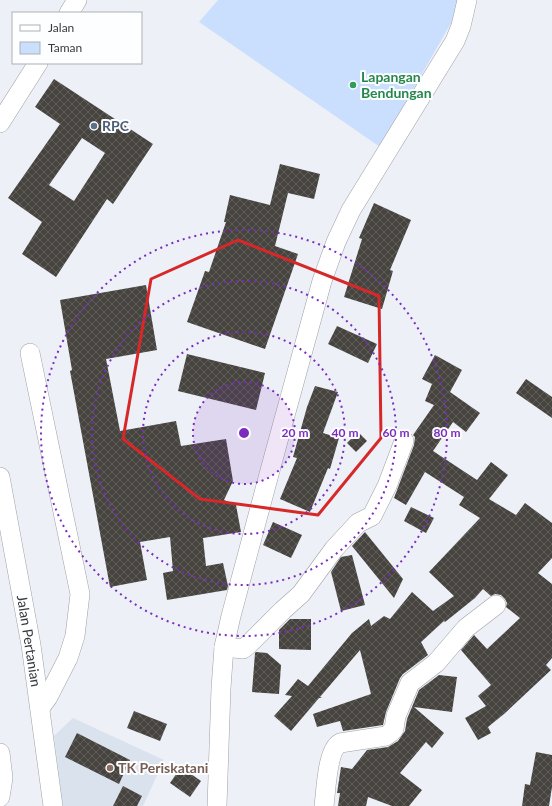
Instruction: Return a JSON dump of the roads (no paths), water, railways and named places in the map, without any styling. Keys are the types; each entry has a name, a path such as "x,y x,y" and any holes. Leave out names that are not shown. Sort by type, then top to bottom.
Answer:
{"street":[{"path":"70,12 77,0"},
{"path":"217,806 224,647 277,444 322,282 336,242 351,210 455,41 461,26 466,0"},
{"path":"0,123 37,64"},
{"path":"30,353 80,594 75,636 68,658 48,697 40,708"},
{"path":"224,647 243,649 248,645 301,594 334,549 358,523 372,516 387,486 404,441"},
{"name":"Jalan Pertanian","path":"0,477 31,646 53,806"},
{"path":"324,806 331,756 335,746 340,743 386,736 390,733 394,729 396,716 410,683 436,663 466,628 496,605"},
{"path":"0,753 3,778 0,797"}],"place":[{"name":"Lapangan Bendungan","path":"353,85"},
{"name":"RPC","path":"94,126"},
{"name":"TK Periskatani","path":"110,768"}]}
